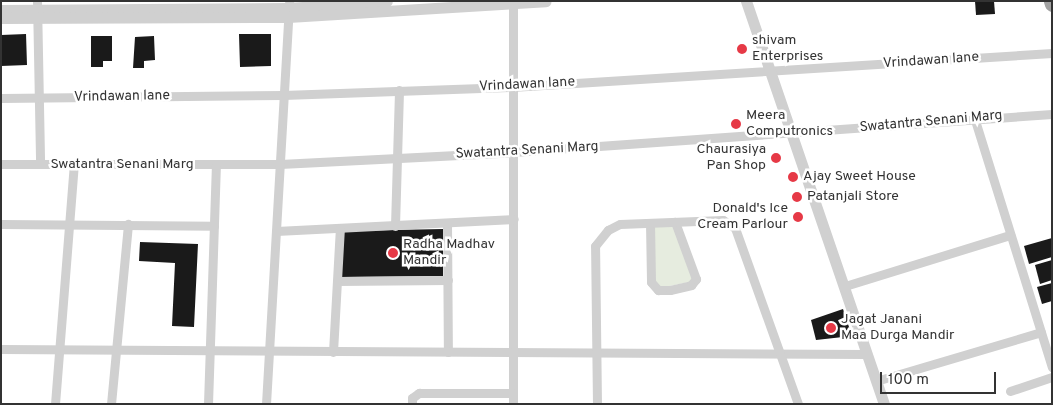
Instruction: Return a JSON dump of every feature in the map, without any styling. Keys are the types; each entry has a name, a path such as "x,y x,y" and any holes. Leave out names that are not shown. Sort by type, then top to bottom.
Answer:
{"street":[{"path":"1,10 288,8 546,1"},
{"path":"746,1 794,133 884,404"},
{"path":"513,2 513,404"},
{"path":"266,404 288,8"},
{"path":"1,18 37,9"},
{"path":"37,9 37,98 40,164"},
{"name":"Vrindawan lane","path":"1,98 283,95 512,87 1052,53"},
{"path":"395,226 399,90"},
{"name":"Swatantra Senani Marg","path":"1,164 216,166 280,164 514,152 794,133 974,117 1052,114"},
{"path":"974,117 1052,367"},
{"path":"56,404 58,349 74,164"},
{"path":"208,404 216,166"},
{"path":"276,231 447,224 514,219"},
{"path":"597,404 599,353 595,246 608,230 620,224 723,220 735,228 782,354 798,404"},
{"path":"1,224 69,222 214,226"},
{"path":"650,223 651,282 658,290 670,290 691,285 696,279 675,222"},
{"path":"112,404 115,350 128,224"},
{"path":"447,224 448,352"},
{"path":"333,352 340,228"},
{"path":"845,286 1010,235"},
{"path":"337,281 448,280"},
{"path":"876,381 1041,332"},
{"path":"1,349 448,352 514,349 599,353 867,354"},
{"path":"1010,391 1052,378"},
{"path":"412,404 412,398 420,394 513,392"}],"shaded area":[{"path":"675,223 694,281 660,288 652,281 652,224"}],"building":[{"path":"975,1 994,1 995,14 976,15"},
{"path":"26,34 27,65 1,66 1,35"},
{"path":"239,34 271,34 271,66 240,67"},
{"path":"91,36 112,36 112,61 103,61 103,67 91,67"},
{"path":"154,36 155,60 144,61 144,68 133,68 135,37"},
{"name":"Radha Madhav Mandir","path":"443,229 443,276 342,277 342,231"},
{"path":"1052,238 1052,257 1029,264 1024,246"},
{"path":"140,242 198,244 194,327 172,326 175,263 139,261"},
{"path":"1052,260 1052,280 1040,284 1035,265"},
{"path":"1052,283 1052,301 1042,304 1037,287"},
{"name":"Jagat Janani Maa Durga Mandir","path":"843,309 852,336 816,340 811,320"}],"place":[{"name":"shivam Enterprises","path":"742,49"},
{"name":"Meera Computronics","path":"736,124"},
{"name":"Chaurasiya Pan Shop","path":"776,158"},
{"name":"Ajay Sweet House","path":"793,177"},
{"name":"Patanjali Store","path":"797,197"},
{"name":"Donald's Ice Cream Parlour","path":"798,217"},
{"name":"Radha Madhav Mandir","path":"393,253"},
{"name":"Jagat Janani Maa Durga Mandir","path":"831,328"}]}
